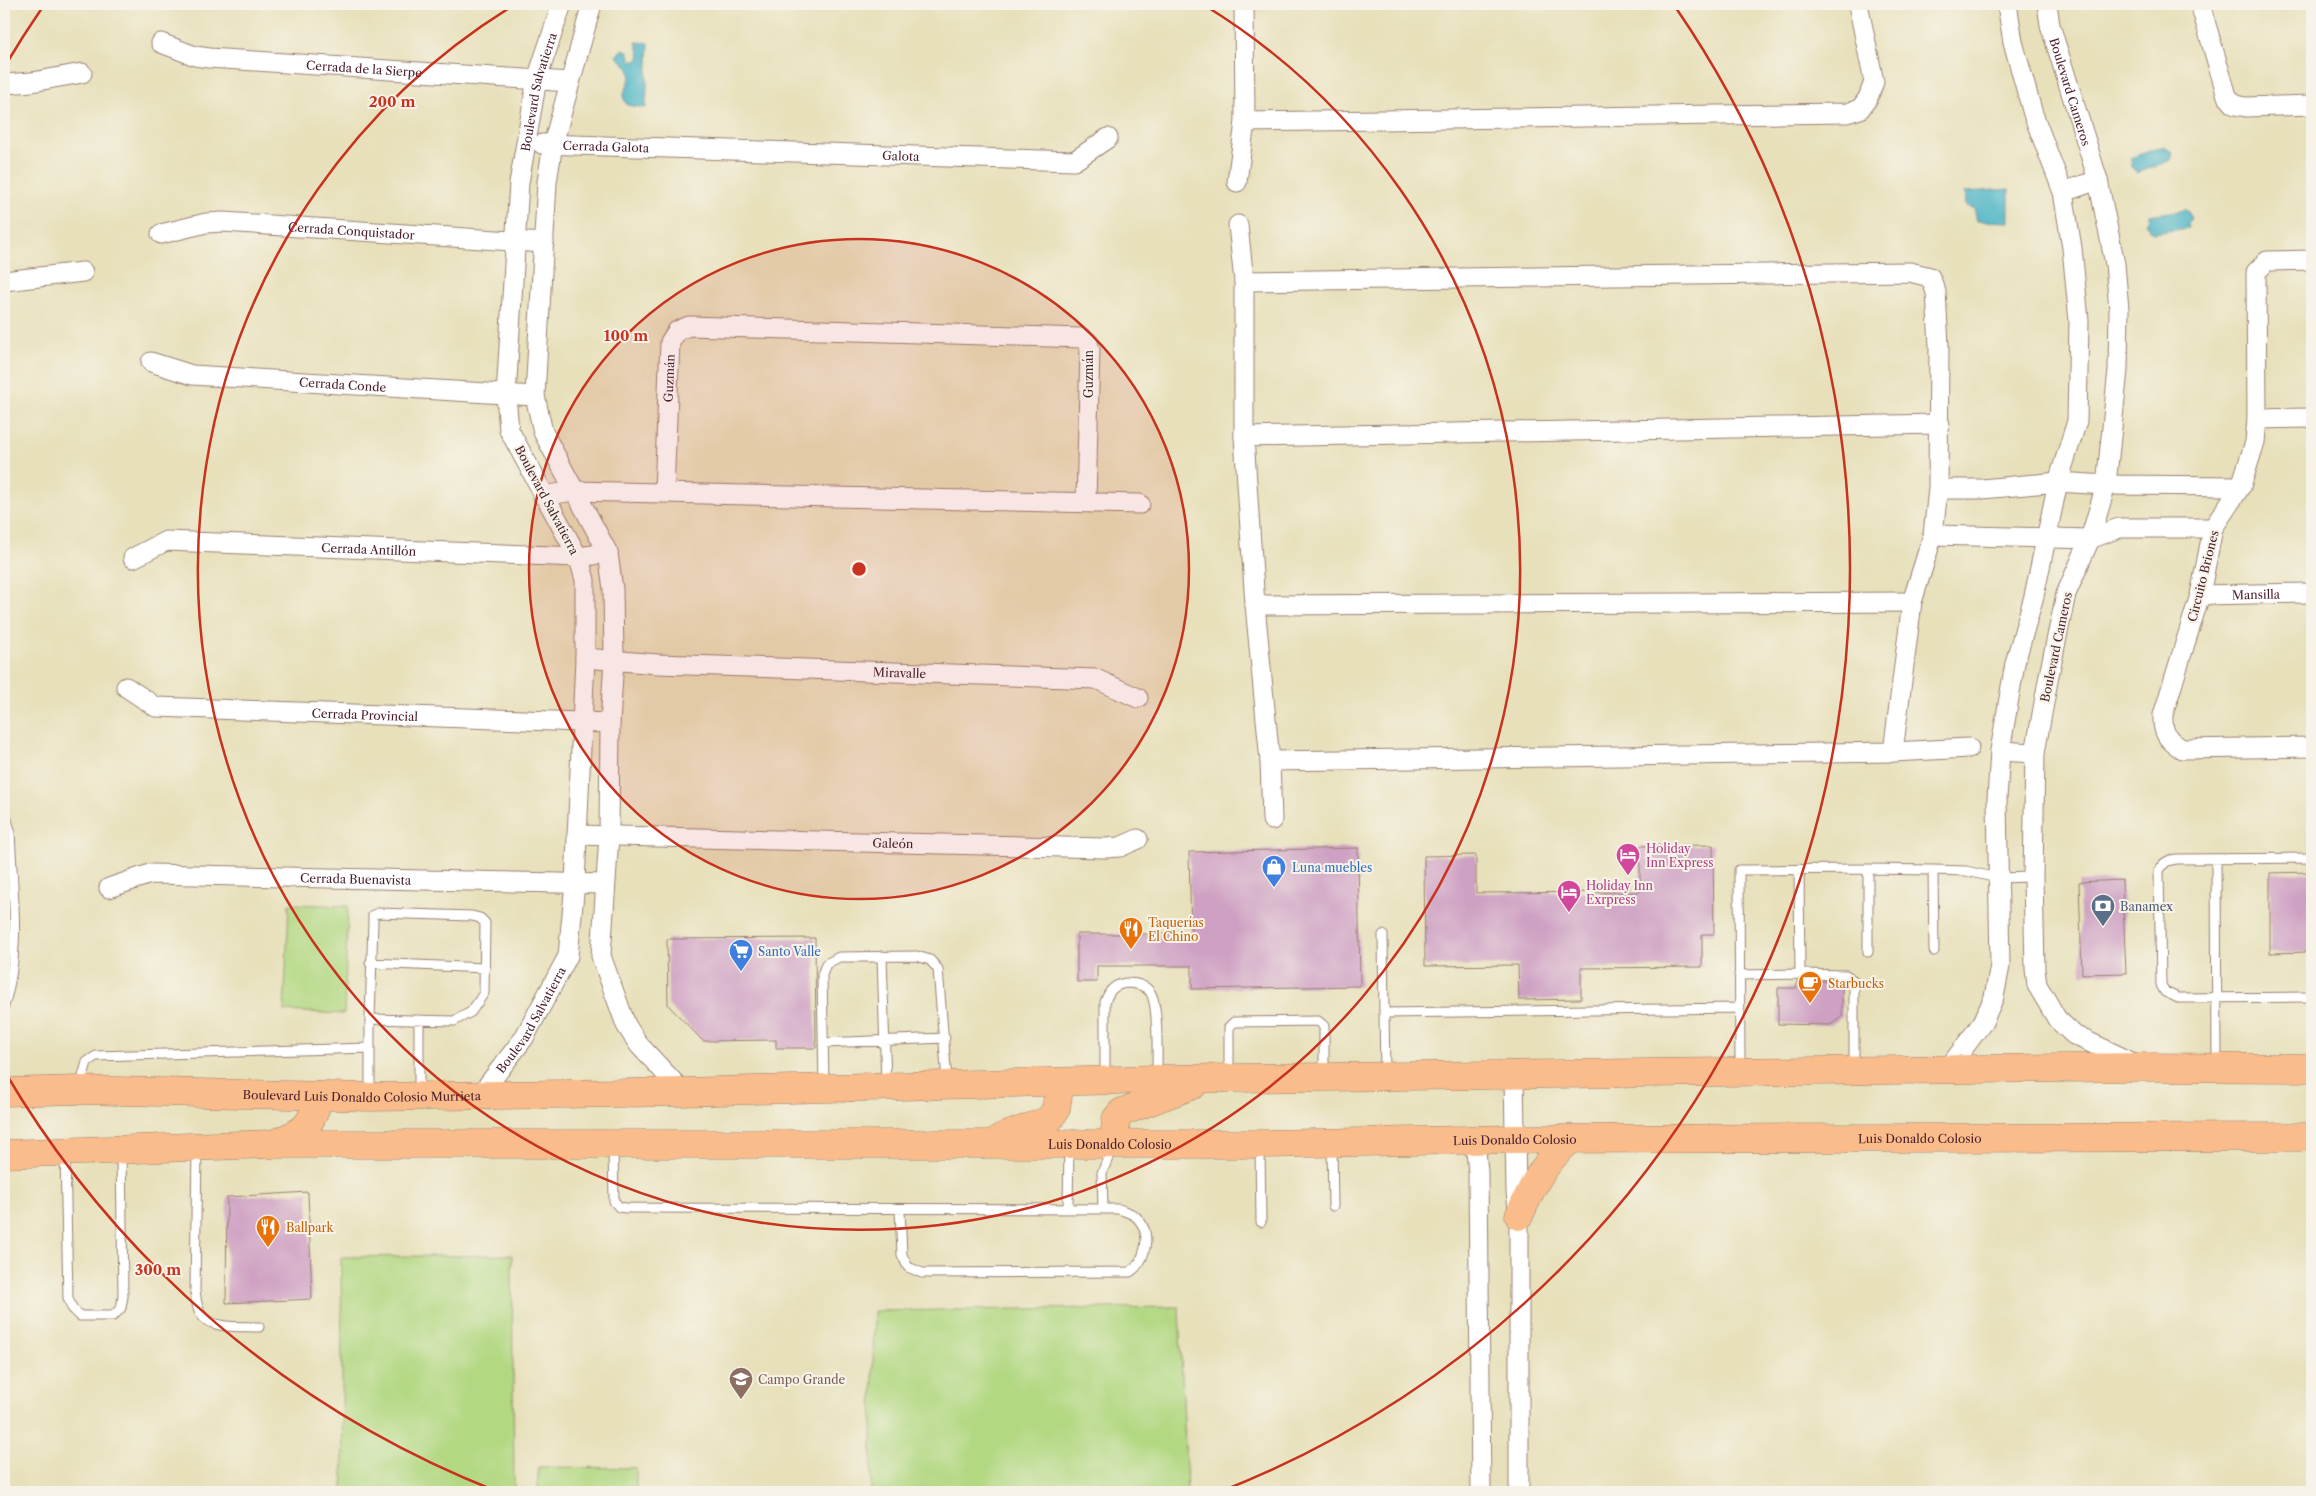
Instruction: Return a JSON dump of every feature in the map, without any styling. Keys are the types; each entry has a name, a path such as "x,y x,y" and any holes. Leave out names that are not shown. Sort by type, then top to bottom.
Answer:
{"main road":[{"path":"824,1088 947,1083 1199,1078 2142,1067 2312,1068"},
{"path":"1114,1143 1116,1119 1122,1112 1134,1106 1185,1090 1199,1078"},
{"path":"982,1144 1049,1120 1056,1109 1060,1082"},
{"name":"Boulevard Luis Donaldo Colosio Murrieta","path":"4,1092 79,1090 370,1097 824,1088"},
{"path":"270,1144 297,1134 308,1127 314,1117 319,1096"},
{"name":"Luis Donaldo Colosio","path":"613,1144 1260,1144 1515,1139 2312,1137"},
{"path":"1519,1216 1536,1177 1551,1157 1569,1140"},
{"path":"4,1154 270,1144 613,1144"}],"street":[{"name":"Boulevard Salvatierra","path":"480,1096 524,1038 568,956 575,883 585,658 585,580 578,557 543,496 510,430 506,396 515,239 526,143 537,79 562,4"},
{"name":"Boulevard Salvatierra","path":"592,4 553,144 548,182 535,396 543,432 608,553 613,589 614,660 610,723 609,836 604,884 601,956 626,1025 639,1045 683,1092"},
{"path":"1237,182 1245,122 1244,4"},
{"path":"1245,122 1847,113 1860,109 1868,98 1874,82 1858,4"},
{"path":"1947,1070 1983,1022 1994,997 2000,966 1997,799 2000,751 2015,663 2034,596 2058,482 2077,421 2079,330 2072,248 2063,192 2033,114 2013,42 2007,4"},
{"name":"Boulevard Cameros","path":"2047,4 2053,35 2098,180 2114,264 2119,309 2118,370 2106,485 2090,539 2066,594 2035,753 2033,877 2035,969 2037,985 2057,1019 2074,1035 2142,1067"},
{"path":"2200,4 2227,96 2235,104 2246,107 2312,105"},
{"name":"Cerrada de la Sierpe","path":"161,43 195,56 209,58 570,82"},
{"path":"4,84 32,82 82,73"},
{"name":"Galota","path":"685,149 1074,161 1108,138"},
{"name":"Cerrada Galota","path":"526,143 685,149"},
{"path":"2063,192 2098,180"},
{"name":"Cerrada Conquistador","path":"161,234 206,223 223,222 515,239 544,243"},
{"path":"1238,225 1244,281 1244,437 1255,605 1270,761 1272,820"},
{"name":"Circuito Briones","path":"2312,260 2267,261 2256,272 2258,419 2255,442 2241,486 2213,528 2200,595 2163,715 2162,729 2170,742 2182,749 2312,748"},
{"path":"4,281 83,272"},
{"path":"1244,281 1910,272 1930,277 1936,292 1940,424 1938,489 1934,536 1912,602 1893,752"},
{"name":"Guzmán","path":"664,492 670,342 677,331 689,326 1082,338 1088,342 1090,350 1086,501"},
{"name":"Cerrada Conde","path":"151,362 192,375 506,396 535,396"},
{"path":"2258,419 2312,418"},
{"path":"1244,437 1940,424"},
{"path":"1938,489 1982,489 2058,482 2106,485 2241,486"},
{"path":"543,496 574,491 664,492 1086,501 1140,504"},
{"path":"1934,536 2090,539 2119,528 2213,528"},
{"name":"Cerrada Antillón","path":"133,558 166,541 578,557 608,553"},
{"name":"Mansilla","path":"2200,595 2312,593"},
{"path":"1255,605 1912,602"},
{"name":"Miravalle","path":"585,658 658,664 1096,679 1138,698"},
{"name":"Cerrada Provincial","path":"126,687 156,707 610,723"},
{"path":"1270,761 1893,752 1968,748"},
{"path":"2000,751 2035,753"},
{"name":"Galeón","path":"577,836 1105,848 1120,847 1138,839"},
{"name":"Cerrada Buenavista","path":"109,888 150,874 604,884"},
{"path":"568,956 601,956"},
{"path":"1514,1075 1519,1216 1519,1492"},
{"path":"1475,1140 1478,1172 1481,1492"}],"lane":[{"path":"4,815 6,816 10,831 15,960 12,982 4,1006"},
{"path":"2312,858 2169,860 2162,864 2159,870 2161,984 2165,992 2178,998 2312,997"},
{"path":"2216,859 2216,1067"},
{"path":"1740,1072 1737,872 1742,869 1933,870 1966,871 1998,878 2033,877"},
{"path":"1799,869 1800,974"},
{"path":"1868,869 1868,952"},
{"path":"1933,870 1934,951"},
{"path":"370,1019 454,1021 470,1012 484,993 485,923 480,918 472,916 378,913 374,915 370,963 370,1019 370,1097"},
{"path":"1383,935 1386,1076"},
{"path":"882,956 886,1086"},
{"path":"824,1088 822,975 826,964 839,958 882,956 917,956 930,960 938,969 945,1038 947,1083"},
{"path":"370,963 485,968"},
{"path":"1739,975 1846,975 1854,981 1854,1071"},
{"path":"1105,1081 1105,1002 1109,991 1116,986 1127,983 1142,986 1150,992 1155,1004 1158,1079"},
{"path":"1384,1014 1739,1008"},
{"path":"419,1020 419,1096"},
{"path":"1229,1078 1229,1027 1234,1022 1318,1022 1324,1026 1324,1077"},
{"path":"824,1043 885,1042 945,1038"},
{"path":"79,1090 87,1062 96,1056 370,1048"},
{"path":"1332,1142 1333,1206"},
{"path":"1102,1208 1102,1173 1114,1143"},
{"path":"613,1144 614,1201 620,1207 1119,1209 1134,1215 1141,1222 1146,1241 1145,1255 1138,1266 1130,1272 922,1273 908,1266 902,1255 900,1209"},
{"path":"1068,1208 1069,1144"},
{"path":"1260,1144 1261,1222"},
{"path":"197,1147 195,1290 197,1306 205,1319 217,1324 259,1327"},
{"path":"65,1152 68,1298 72,1308 80,1316 99,1317 113,1316 121,1308 122,1302 121,1151"}],"green space":[{"path":"289,904 348,906 344,1014 284,1011"},
{"path":"512,1255 514,1492 343,1492 341,1257"},
{"path":"1179,1307 1187,1492 871,1492 874,1311"},
{"path":"538,1467 636,1468 636,1492 538,1492"}],"water":[{"path":"636,42 649,43 646,108 627,105 623,97 630,79 630,71 616,56 622,49 628,51 631,60 637,61 640,56"},
{"path":"2164,146 2173,153 2171,160 2137,173 2130,166 2132,162 2130,158"},
{"path":"2009,189 2009,222 1977,221 1974,208 1966,206 1965,192"},
{"path":"2187,210 2192,218 2188,224 2189,228 2152,233 2146,222 2149,220 2148,215"}],"building":[{"name":"Holiday Inn Exrpress","path":"1713,845 1714,934 1702,934 1702,967 1581,968 1581,999 1519,1000 1518,965 1425,966 1424,856 1476,855 1476,893 1640,892 1640,846"},
{"name":"Luna muebles","path":"1358,848 1360,986 1192,989 1192,966 1097,966 1097,982 1077,982 1077,934 1191,934 1189,852"},
{"path":"2312,872 2312,952 2270,953 2270,873"},
{"name":"Banamex","path":"2122,880 2126,973 2082,974 2079,882"},
{"name":"Santo Valle","path":"815,938 816,1048 776,1048 776,1040 703,1041 668,1005 667,939"},
{"name":"Starbucks","path":"1797,981 1842,981 1842,1017 1830,1025 1778,1024 1778,988 1796,988"},
{"name":"Ballpark","path":"308,1192 312,1299 226,1303 227,1197"}],"place":[{"name":"Holiday Inn Express","path":"1628,876"},
{"name":"Luna muebles","path":"1274,888"},
{"name":"Holiday Inn Exrpress","path":"1569,913"},
{"name":"Banamex","path":"2103,927"},
{"name":"Taquerías El Chino","path":"1131,950"},
{"name":"Santo Valle","path":"741,972"},
{"name":"Starbucks","path":"1810,1004"},
{"name":"Ballpark","path":"268,1248"},
{"name":"Campo Grande","path":"741,1400"}]}
